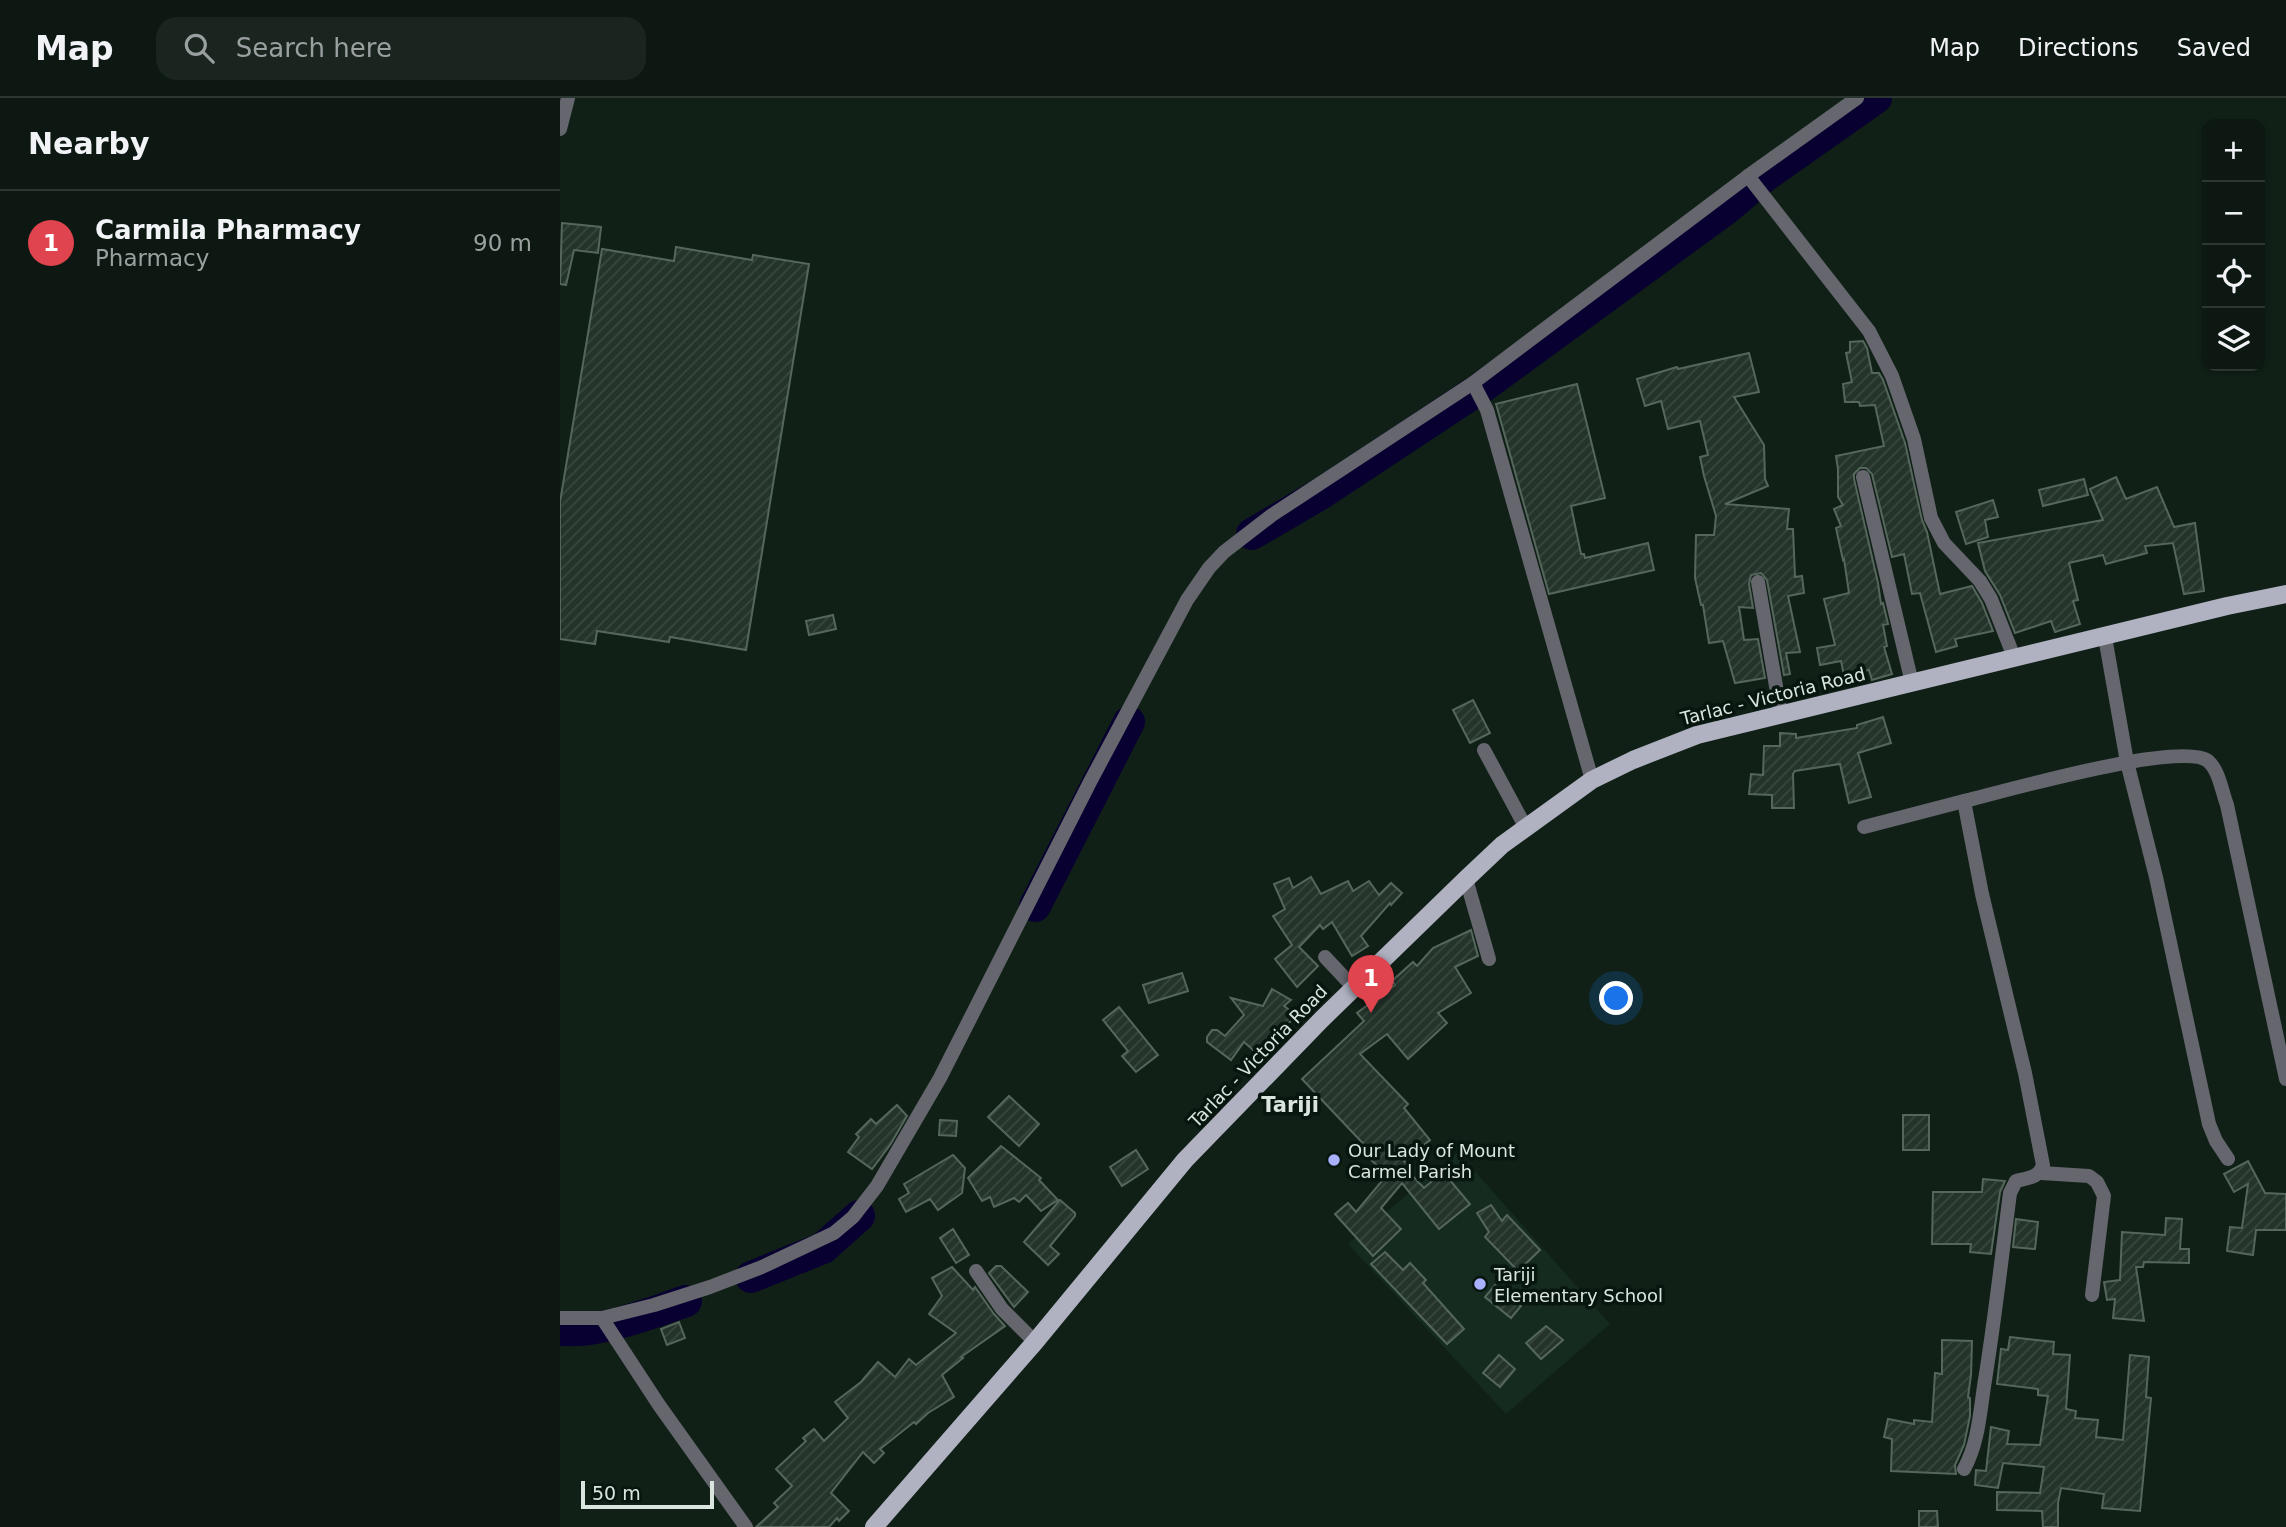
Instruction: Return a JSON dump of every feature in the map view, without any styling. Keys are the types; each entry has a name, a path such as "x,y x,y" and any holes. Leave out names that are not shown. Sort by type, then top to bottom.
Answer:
{"main road":[{"name":"Tarlac - Victoria Road","path":"874,1527 1035,1342 1185,1160 1354,988 1502,845 1592,780 1633,760 1697,735 2286,594"}],"street":[{"path":"560,129 568,98"},
{"path":"560,1318 602,1318 699,1291 762,1267 834,1233 853,1217 877,1186 940,1077 1090,782 1187,600 1209,568 1224,552 1272,515 1474,385 1857,98"},
{"path":"1750,178 1869,331 1892,376 1914,439 1931,518 1944,543 1980,581 1991,599 2014,657"},
{"path":"1474,385 1487,410 1592,780"},
{"path":"1863,477 1912,683"},
{"path":"1758,582 1781,715"},
{"path":"2105,637 2127,762 2156,877 2209,1124 2228,1159"},
{"path":"1484,750 1526,828"},
{"path":"1864,827 2127,762 2182,755 2197,756 2208,761 2216,772 2227,805 2286,1079"},
{"path":"1964,801 1982,894 2043,1155 2041,1172"},
{"path":"1466,879 1489,959"},
{"path":"1325,957 1354,988"},
{"path":"1964,1469 1971,1456 1976,1435 2010,1193 2016,1181 2041,1172 2089,1176 2097,1182 2105,1196 2092,1295"},
{"path":"976,1271 1002,1309 1035,1342"},
{"path":"602,1318 659,1405 746,1527"}],"shaded area":[{"name":"Tariji Elementary School","path":"1458,1152 1610,1324 1506,1414 1348,1244"}],"building":[{"path":"562,223 601,227 598,253 574,250 566,285 560,284"},
{"path":"676,247 752,260 753,255 809,264 746,650 670,637 669,642 597,631 595,644 560,639 560,502 602,249 674,261"},
{"path":"1863,341 1872,373 1879,373 1883,380 1905,443 1940,594 1972,586 1993,631 1955,639 1957,646 1936,652 1920,593 1912,594 1904,554 1892,557 1872,474 1866,468 1860,468 1854,474 1854,479 1881,604 1883,603 1888,624 1883,625 1887,646 1884,647 1892,674 1872,680 1869,670 1844,675 1841,661 1820,665 1817,648 1835,645 1824,599 1849,593 1836,528 1841,526 1834,509 1843,505 1838,497 1836,456 1884,446 1875,405 1860,406 1859,402 1845,402 1843,384 1852,382 1846,353 1850,352 1850,342"},
{"path":"1749,353 1759,392 1734,397 1764,445 1765,479 1768,486 1725,504 1789,509 1787,529 1793,529 1795,577 1802,576 1804,593 1788,596 1800,652 1786,653 1790,674 1784,675 1767,580 1761,573 1751,575 1749,584 1753,608 1739,607 1744,640 1758,639 1765,678 1735,683 1723,641 1709,643 1703,605 1695,578 1696,535 1714,535 1716,516 1700,457 1708,455 1700,421 1668,429 1661,401 1645,406 1637,379 1677,367 1678,369"},
{"path":"1577,384 1605,498 1571,506 1581,554 1584,554 1585,558 1648,543 1654,570 1549,594 1496,404"},
{"path":"2116,477 2126,499 2157,487 2174,527 2195,523 2204,591 2184,594 2173,543 2145,546 2147,553 2106,564 2103,555 2069,563 2078,600 2073,601 2080,624 2055,632 2051,621 2015,633 2000,595 1985,571 1978,543 2103,520 2090,489"},
{"path":"2084,479 2088,495 2043,506 2039,490"},
{"path":"1993,500 1998,517 1985,520 1988,537 1966,544 1956,512"},
{"path":"833,615 836,629 809,635 806,621"},
{"path":"1473,700 1490,733 1470,743 1453,710"},
{"path":"1883,717 1891,743 1858,753 1871,797 1849,803 1840,764 1795,771 1794,808 1772,808 1772,795 1749,794 1751,774 1763,775 1764,746 1780,746 1780,733 1796,734 1796,738 1857,728 1857,725"},
{"path":"1311,877 1321,894 1348,881 1353,891 1369,881 1379,895 1391,883 1402,893 1361,936 1368,946 1352,956 1332,922 1323,929 1320,925 1299,947 1318,966 1297,987 1275,959 1292,945 1273,916 1285,909 1274,884 1289,878 1293,888"},
{"path":"1471,930 1478,956 1455,967 1471,993 1438,1013 1447,1023 1408,1059 1387,1034 1360,1054 1408,1104 1404,1108 1430,1140 1404,1161 1408,1165 1405,1168 1424,1188 1443,1172 1470,1204 1439,1229 1402,1183 1381,1208 1401,1229 1373,1256 1335,1214 1348,1203 1356,1212 1387,1175 1370,1159 1374,1155 1302,1079 1364,1021 1357,1013 1395,985 1392,981 1413,962 1417,966 1433,948"},
{"path":"1182,973 1188,991 1149,1003 1143,985"},
{"path":"1272,989 1291,1000 1284,1006 1296,1015 1260,1056 1244,1042 1231,1060 1207,1042 1212,1030 1225,1036 1244,1015 1231,998 1263,1006"},
{"path":"1119,1007 1158,1055 1136,1072 1122,1056 1128,1051 1103,1020"},
{"path":"1009,1096 1039,1124 1019,1146 988,1117"},
{"path":"897,1105 907,1116 872,1169 848,1152 859,1137 856,1134 871,1119 876,1124"},
{"path":"1903,1115 1929,1115 1929,1150 1903,1150"},
{"path":"940,1120 957,1121 956,1136 939,1135"},
{"path":"1001,1146 1041,1178 1039,1180 1058,1200 1041,1211 1026,1195 1019,1202 1014,1198 994,1207 990,1197 982,1201 968,1178"},
{"path":"1136,1150 1148,1169 1122,1186 1110,1167"},
{"path":"953,1155 965,1168 962,1193 938,1210 930,1199 906,1212 899,1199 909,1193 904,1184"},
{"path":"2248,1161 2265,1193 2286,1194 2286,1230 2256,1230 2253,1255 2227,1251 2230,1227 2242,1228 2248,1184 2234,1192 2224,1174"},
{"path":"1983,1179 2005,1181 2000,1192 1991,1254 1970,1252 1971,1244 1932,1244 1933,1192 1982,1192"},
{"path":"1060,1200 1075,1216 1050,1246 1059,1254 1048,1265 1024,1242"},
{"path":"1491,1205 1502,1221 1507,1215 1540,1250 1518,1271 1485,1237 1489,1232 1477,1213"},
{"path":"2166,1218 2182,1219 2180,1249 2189,1249 2189,1263 2144,1262 2143,1267 2136,1267 2144,1321 2113,1318 2115,1299 2107,1300 2104,1282 2120,1280 2122,1232 2165,1235"},
{"path":"2016,1219 2038,1222 2035,1249 2013,1247"},
{"path":"953,1229 969,1255 956,1263 940,1238"},
{"path":"1385,1252 1403,1270 1410,1263 1426,1280 1423,1283 1464,1329 1447,1344 1371,1264"},
{"path":"996,1266 1001,1266 1028,1292 1014,1307 989,1273"},
{"path":"952,1267 973,1290 975,1287 1005,1326 961,1357 963,1358 942,1375 954,1397 916,1424 914,1422 880,1449 884,1453 874,1463 863,1452 831,1493 849,1511 839,1521 837,1518 829,1527 756,1527 778,1507 774,1503 792,1486 776,1469 806,1441 803,1438 814,1429 824,1441 848,1418 835,1402 861,1382 878,1362 895,1377 909,1359 916,1365 956,1333 929,1314 942,1296 932,1278"},
{"path":"1495,1285 1521,1306 1511,1318 1485,1297"},
{"path":"679,1322 685,1338 667,1345 661,1329"},
{"path":"1546,1326 1563,1340 1541,1359 1526,1343"},
{"path":"2010,1337 2054,1342 2053,1354 2070,1355 2066,1409 2076,1411 2075,1418 2098,1420 2096,1437 2123,1440 2130,1355 2149,1357 2146,1397 2151,1398 2140,1511 2102,1508 2104,1494 2061,1488 2058,1527 2043,1527 2042,1511 1997,1510 1997,1492 2040,1493 2044,1467 2003,1463 1998,1488 1975,1485 1976,1470 1986,1471 1991,1427 2009,1431 2007,1444 2040,1445 2048,1396 2038,1395 2038,1389 1997,1384 2001,1349 2008,1350"},
{"path":"1942,1340 1972,1341 1968,1397 1970,1416 1964,1445 1955,1465 1956,1474 1891,1471 1892,1439 1884,1437 1888,1419 1914,1424 1914,1420 1932,1422 1935,1373 1942,1374"},
{"path":"1499,1355 1515,1369 1500,1387 1483,1373"},
{"path":"1919,1511 1937,1511 1938,1527 1919,1527"}],"waterway":[{"path":"1252,534 1322,493 1481,388 1726,209 1765,176 1876,98"},
{"path":"1035,906 1129,722"},
{"path":"751,1277 823,1248 859,1216"},
{"path":"560,1330 608,1326 686,1301"}],"place":[{"name":"Carmila Pharmacy","path":"1371,1013"},
{"name":"Our Lady of Mount Carmel Parish","path":"1334,1160"},
{"name":"Tariji Elementary School","path":"1480,1284"}],"district":[{"name":"Tariji","path":"1290,1105"}]}
